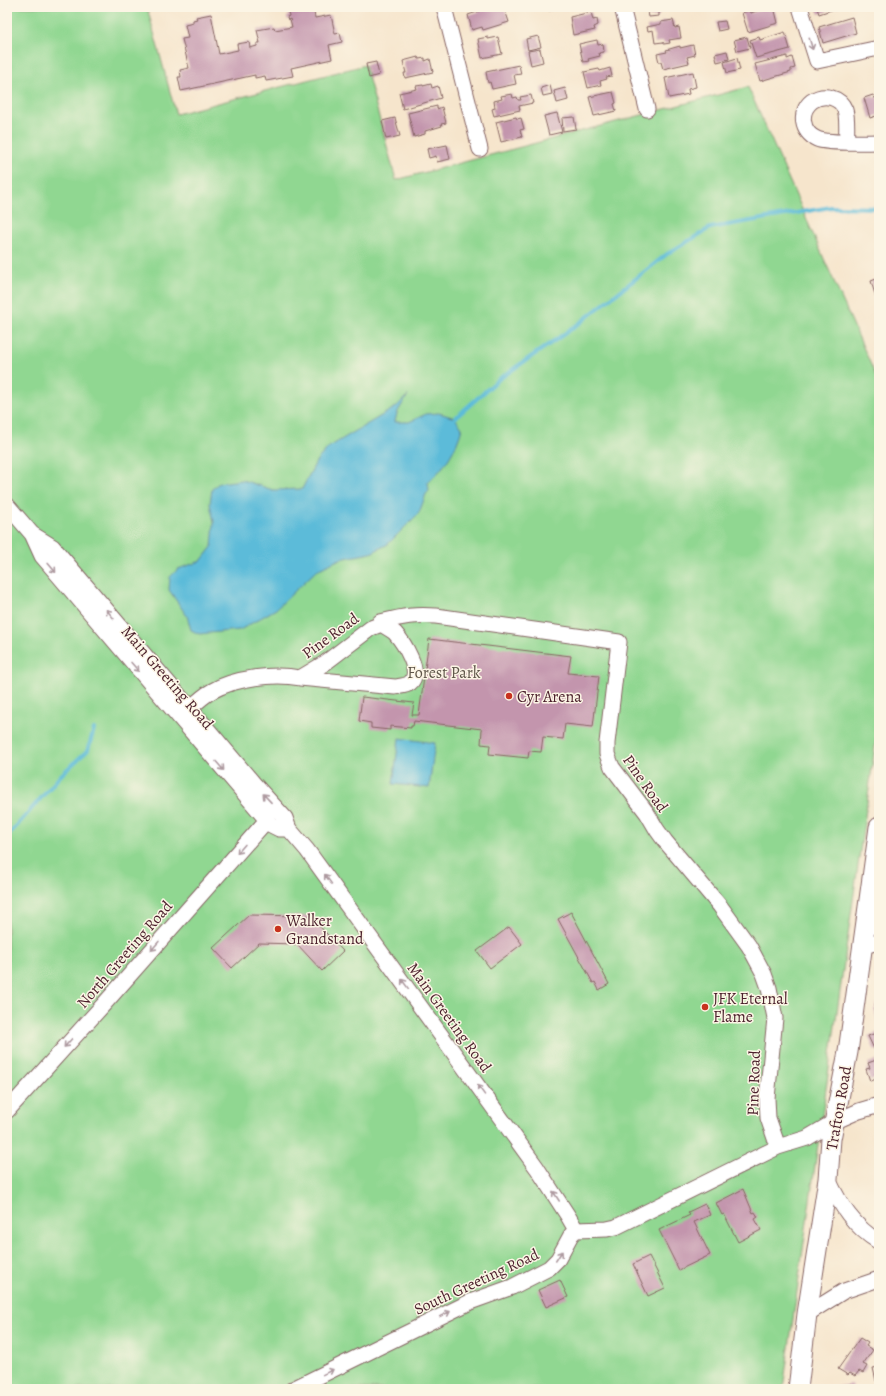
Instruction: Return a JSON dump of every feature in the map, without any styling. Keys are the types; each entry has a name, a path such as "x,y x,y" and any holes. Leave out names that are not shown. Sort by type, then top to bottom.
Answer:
{"street":[{"path":"444,7 480,149"},
{"path":"622,7 647,108"},
{"path":"800,7 817,61 879,48"},
{"path":"847,141 879,142"},
{"name":"Main Greeting Road","path":"7,505 32,534 42,556 185,713 285,818 289,829 311,857 537,1168 565,1210 576,1230"},
{"name":"Pine Road","path":"300,678 325,663 370,628 379,625 380,622 407,616 436,616 619,642 606,749 608,759 612,767 657,830 720,906 745,940 764,974 769,988 775,1018 767,1098 768,1118 778,1147"},
{"name":"Pine Road","path":"185,713 211,692 231,683 277,676 387,687 405,686 410,684 415,673 411,659 398,637 391,629 382,625 380,622"},
{"name":"Main Greeting Road","path":"185,713 267,820 275,827 289,829"},
{"name":"North Greeting Road","path":"7,1111 267,820"},
{"name":"Trafton Road","path":"798,1389 807,1314 828,1180 831,1139 871,944 879,827"},
{"path":"576,1230 616,1228 778,1147 807,1138 834,1122 859,1111 879,1105"},
{"path":"828,1180 848,1215 862,1230 879,1242"},
{"name":"South Greeting Road","path":"294,1389 470,1302 512,1287 549,1268 558,1259 571,1235 576,1230"},
{"path":"807,1314 844,1292 879,1279"}],"green space":[{"name":"Forest Park","path":"7,7 147,7 176,114 365,65 396,180 748,87 879,383 879,719 783,1389 7,1389"}],"water":[{"path":"408,395 397,413 395,422 409,422 426,414 439,413 455,418 462,428 457,443 449,458 434,477 428,482 429,491 426,494 419,513 388,544 371,553 340,559 317,570 276,609 240,630 199,634 191,630 187,616 169,590 170,577 178,569 201,561 212,547 214,522 210,504 212,489 219,483 242,480 273,490 302,489 317,460 329,447 396,407"},
{"path":"399,738 435,743 429,788 393,784"}],"building":[{"path":"313,7 315,18 331,15 335,34 340,33 342,42 329,45 332,59 291,68 293,76 266,81 265,76 255,78 255,75 181,91 178,77 181,77 180,70 189,68 182,39 188,38 185,25 193,23 193,20 197,19 196,17 211,14 219,54 238,50 237,44 249,42 250,48 257,46 257,43 260,43 257,30 274,27 275,30 292,27 290,19 288,20 287,17 289,16 288,11 285,11 285,8"},
{"path":"491,7 491,9 504,7 509,22 483,30 482,27 472,30 468,15 480,11 479,9"},
{"path":"548,7 559,7 549,11"},
{"path":"647,7 674,7 675,9 659,12 659,16 649,17"},
{"path":"769,7 774,7 778,23 748,32 742,13 750,10 751,13"},
{"path":"813,7 840,7 819,14 817,8 814,9"},
{"path":"591,12 593,20 597,19 598,25 594,27 595,30 573,35 570,17"},
{"path":"852,17 856,33 823,43 819,27"},
{"path":"673,20 675,28 679,27 681,38 669,40 670,43 655,43 653,30 648,31 647,27"},
{"path":"725,21 727,29 718,31 716,22"},
{"path":"785,32 790,49 756,58 750,40 759,37 760,40"},
{"path":"538,36 541,47 528,50 526,39"},
{"path":"488,37 488,39 498,37 502,54 482,58 478,39"},
{"path":"747,37 750,48 737,51 734,40"},
{"path":"597,40 598,45 603,44 604,52 599,53 600,56 583,62 579,44"},
{"path":"693,45 695,55 687,57 689,63 663,69 657,54 667,52 666,50 680,46 680,48"},
{"path":"540,49 543,62 531,65 528,51"},
{"path":"727,51 729,59 717,62 715,54"},
{"path":"787,56 787,59 792,57 795,68 791,69 791,72 760,81 755,64"},
{"path":"418,57 419,59 425,58 425,61 430,59 433,72 405,78 404,73 406,73 403,61"},
{"path":"737,58 740,70 727,73 724,62"},
{"path":"376,62 379,75 369,78 366,64"},
{"path":"519,65 521,74 514,75 516,84 492,89 490,82 488,83 486,72"},
{"path":"610,68 612,76 606,77 607,79 600,81 601,85 588,88 584,72 599,69 600,71"},
{"path":"693,72 696,87 688,89 689,94 669,98 665,78"},
{"path":"431,84 432,88 438,86 441,98 403,109 399,93 417,89 416,86"},
{"path":"550,85 552,94 543,96 541,88"},
{"path":"565,88 568,100 557,103 554,91"},
{"path":"613,92 616,103 614,104 616,111 594,116 589,97"},
{"path":"512,94 513,98 517,97 518,100 521,100 520,97 531,95 533,103 519,106 520,110 494,116 492,109 495,108 494,101 502,99 501,96"},
{"path":"873,95 874,98 879,96 879,115 870,118 864,98"},
{"path":"437,106 437,109 442,107 446,123 441,124 442,126 425,131 425,134 414,137 408,113"},
{"path":"557,113 562,132 549,135 544,116"},
{"path":"516,117 517,119 521,118 524,129 520,130 522,137 501,142 496,122"},
{"path":"574,117 576,129 563,131 562,118"},
{"path":"395,118 400,136 386,139 382,121"},
{"path":"447,145 450,159 437,162 436,156 429,158 427,149"},
{"path":"879,278 879,308 871,281"},
{"name":"Cyr Arena","path":"429,639 571,656 568,673 599,676 593,727 565,724 563,739 543,737 541,752 529,751 528,758 489,754 490,745 481,744 482,729 414,721 411,728 390,726 390,730 371,728 371,723 359,721 362,697 414,703 412,715 419,715"},
{"path":"571,912 609,984 599,990 595,982 593,983 558,919"},
{"name":"Walker Grandstand","path":"249,915 310,916 343,951 322,971 297,944 259,943 232,968 213,948"},
{"path":"509,927 522,944 490,968 477,951"},
{"path":"879,1003 879,1021 877,1021 874,1009 876,1008 875,1004"},
{"path":"879,1032 879,1049 875,1051 868,1036"},
{"path":"879,1059 879,1075 878,1072 875,1073 877,1079 870,1081 866,1069 870,1068 868,1063"},
{"path":"743,1189 753,1213 755,1212 758,1217 755,1219 761,1230 738,1242 724,1214 722,1215 716,1203"},
{"path":"705,1204 710,1215 694,1222 710,1255 679,1270 659,1230 690,1215 688,1212"},
{"path":"649,1256 665,1288 648,1296 633,1264"},
{"path":"560,1280 568,1297 546,1307 538,1290"},
{"path":"860,1338 868,1343 866,1346 873,1350 863,1364 867,1366 863,1373 859,1371 855,1376 850,1373 848,1375 838,1369"},
{"path":"879,1367 879,1381 876,1381 873,1368"},
{"path":"852,1384 853,1389 835,1389 834,1387"}],"waterway":[{"path":"455,418 499,379 577,325 667,254 710,228 831,207 879,208"},
{"path":"7,837 61,775 88,750 94,729"}],"place":[{"name":"Cyr Arena","path":"509,696"},
{"name":"Walker Grandstand","path":"278,929"},
{"name":"JFK Eternal Flame","path":"705,1007"}]}
